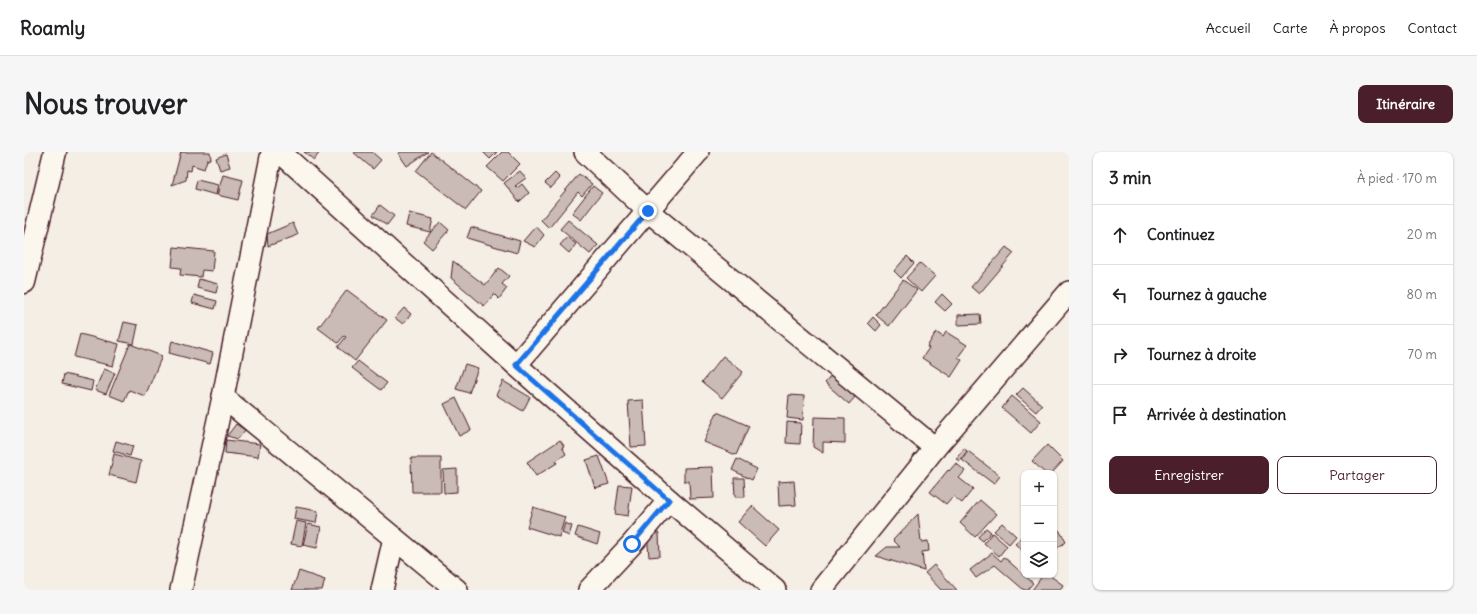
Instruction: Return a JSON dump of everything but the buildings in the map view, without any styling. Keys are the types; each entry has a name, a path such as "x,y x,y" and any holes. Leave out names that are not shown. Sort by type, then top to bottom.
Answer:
{"street":[{"path":"24,282 55,152"},
{"path":"181,590 272,152"},
{"path":"280,152 516,365 669,500 775,590"},
{"path":"585,152 648,211 935,448"},
{"path":"516,365 698,152"},
{"path":"821,590 935,448 1069,292"},
{"path":"222,397 457,590"},
{"path":"589,590 632,544 669,500"},
{"path":"382,590 394,538"}],"route":[{"path":"632,544 669,500 516,365 648,211"}]}
